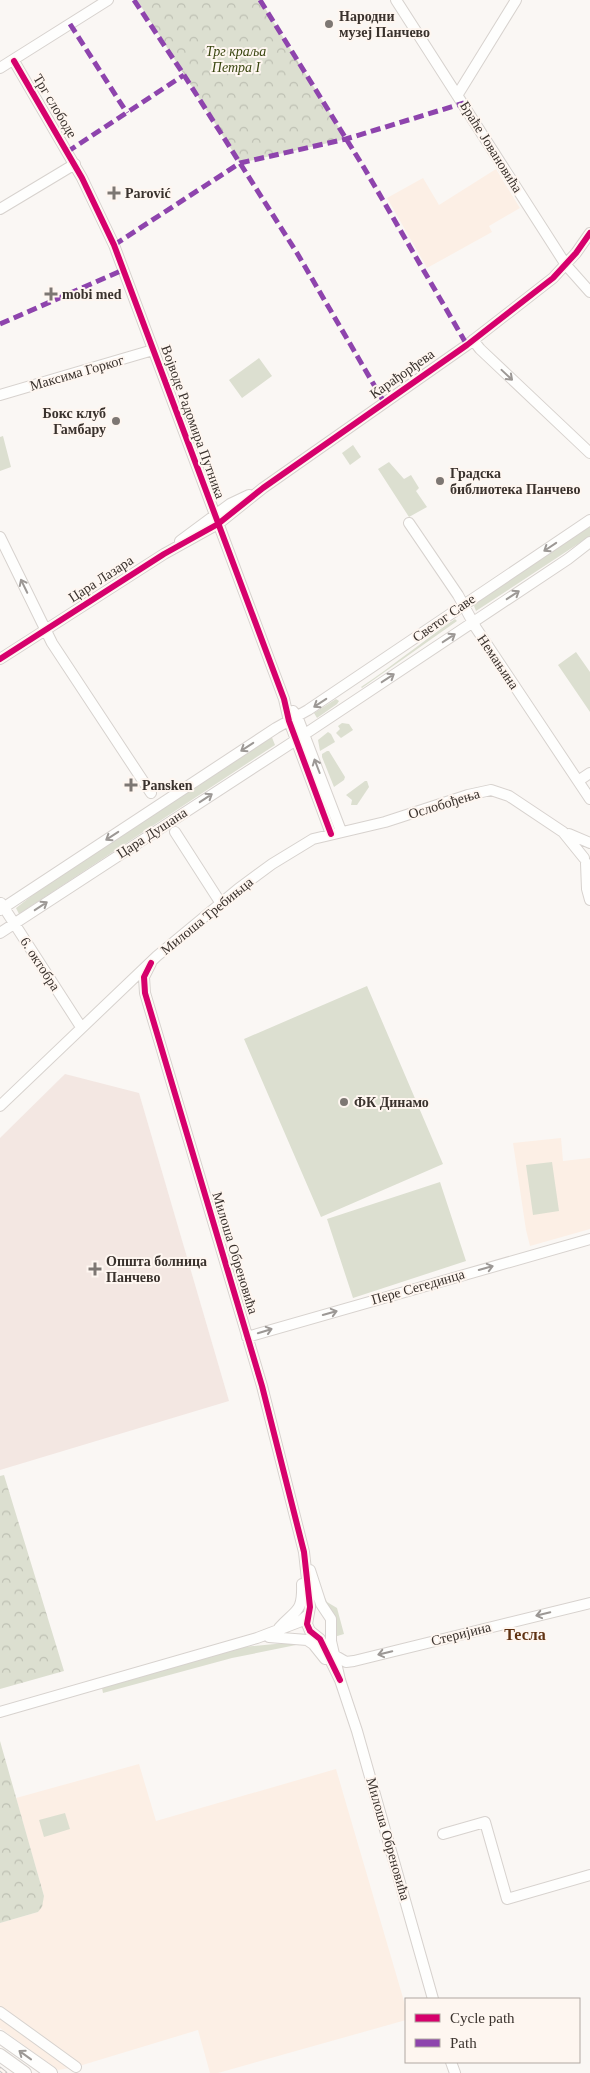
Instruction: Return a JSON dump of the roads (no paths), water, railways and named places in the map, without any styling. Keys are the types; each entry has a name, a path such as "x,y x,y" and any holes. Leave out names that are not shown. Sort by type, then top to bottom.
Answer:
{"main road":[{"path":"0,2037 50,2073"},
{"path":"0,2055 24,2073"}],"street":[{"path":"0,68 108,0"},
{"name":"Браће Јовановића","path":"396,0 566,265 590,292"},
{"path":"458,94 516,0"},
{"name":"Трг слободе","path":"14,60 75,164"},
{"path":"0,210 75,164"},
{"name":"Војводе Радомира Путника","path":"75,164 114,244 286,703 341,831"},
{"name":"Карађорђева","path":"216,520 473,340 553,278 566,265 590,233"},
{"path":"473,340 480,350 590,453"},
{"name":"Максима Горког","path":"0,395 153,350"},
{"name":"Цара Лазара","path":"0,659 216,520"},
{"name":"Светог Саве","path":"293,719 342,688 590,520"},
{"name":"Немањина","path":"409,523 464,605 472,622 590,799"},
{"path":"0,537 45,630 151,794"},
{"name":"Светог Саве","path":"300,737 590,542"},
{"name":"Цара Душана","path":"1,906 276,728 293,719"},
{"name":"Војводе Радомира Путника","path":"300,737 331,834"},
{"name":"Цара Душана","path":"0,933 300,737"},
{"path":"578,781 590,773"},
{"name":"Ослобођења","path":"341,831 364,828 468,795 491,790 509,796 563,832 587,863"},
{"name":"Милоша Требињца","path":"0,1106 81,1027 220,902 304,844 341,831"},
{"path":"175,832 220,902"},
{"path":"563,832 590,844 586,850 587,889 590,900"},
{"name":"6. октобра","path":"1,906 81,1027"},
{"name":"Милоша Обреновића","path":"151,963 144,977 144,994 262,1386 304,1552"},
{"path":"122,989 133,989 144,994"},
{"name":"Пере Сегединца","path":"247,1337 590,1239"},
{"path":"304,1552 310,1603 307,1624 320,1639 340,1680"},
{"path":"304,1552 319,1599 331,1619 334,1655 340,1680"},
{"path":"278,1630 300,1607 305,1566"},
{"name":"Стеријина","path":"334,1655 346,1662 354,1661 590,1603"},
{"path":"0,1712 257,1638 299,1622 317,1609 326,1611"},
{"path":"257,1638 324,1633 331,1626"},
{"path":"270,1637 280,1640 307,1640 313,1644 333,1668"},
{"name":"Милоша Обреновића","path":"340,1680 360,1739 433,1998"},
{"path":"443,1834 485,1822 507,1899 590,1875"},
{"path":"0,2012 76,2067"}],"railway":[{"path":"0,2069 5,2073"}],"place":[{"name":"Народни музеј Панчево","path":"329,24"},
{"name":"Parović","path":"114,193"},
{"name":"mobi med","path":"51,294"},
{"name":"Бокс клуб Гамбару","path":"116,421"},
{"name":"Градска библиотека Панчево","path":"440,481"},
{"name":"Pansken","path":"131,785"},
{"name":"ФК Динамо","path":"344,1102"},
{"name":"Општа болница Панчево","path":"95,1269"}],"district":[{"name":"Тесла","path":"525,1634"}],"park label":[{"name":"Трг краља Петра I","path":"236,59"}]}
